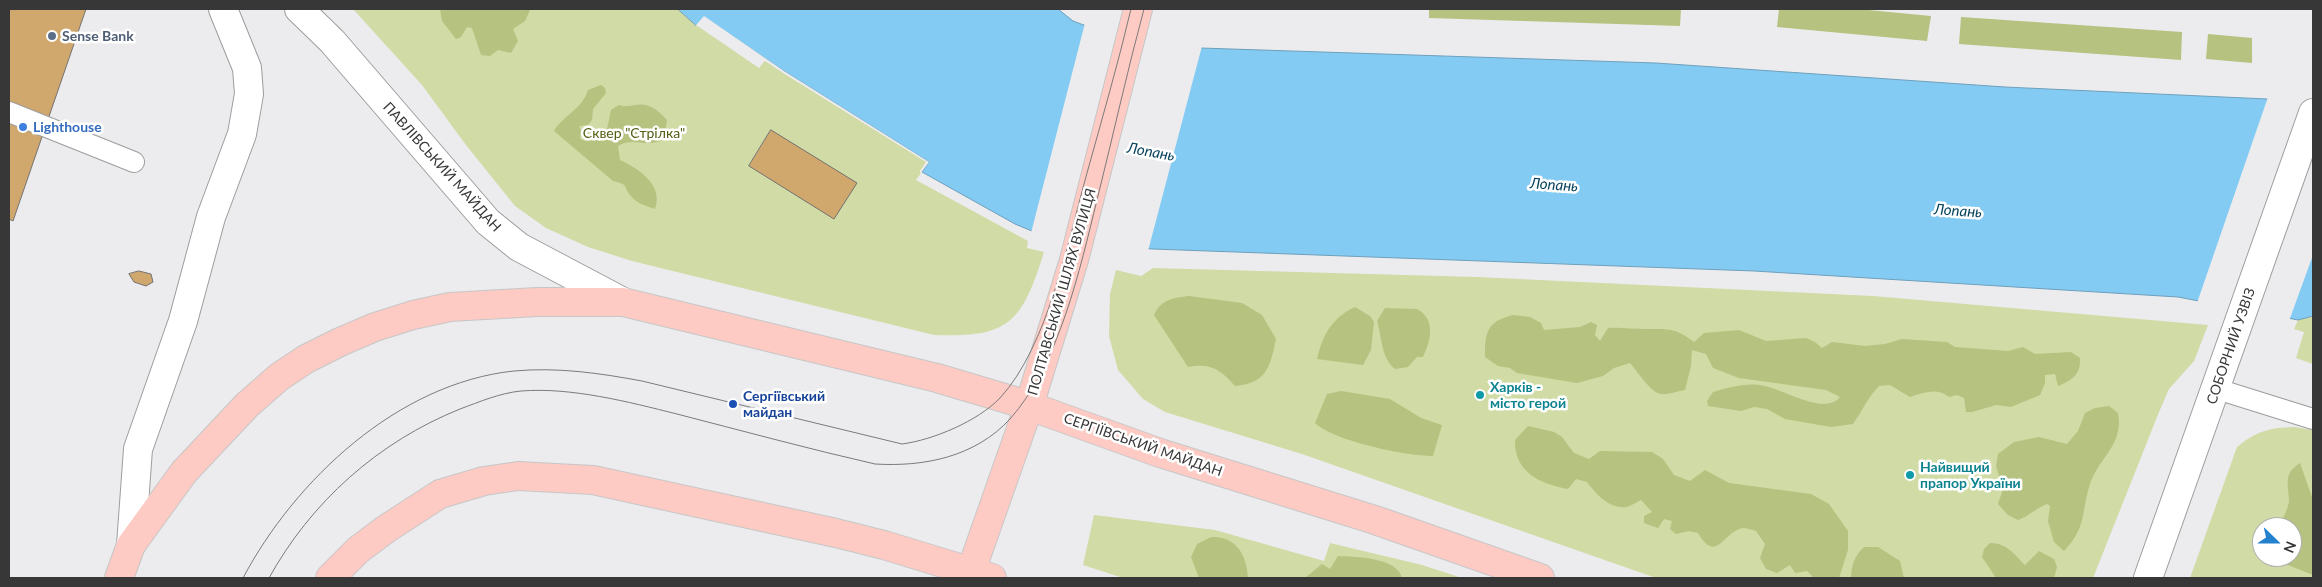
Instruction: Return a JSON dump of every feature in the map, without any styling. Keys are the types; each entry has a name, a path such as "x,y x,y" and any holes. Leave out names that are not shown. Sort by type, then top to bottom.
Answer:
{"main road":[{"name":"ПОЛТАВСЬКИЙ ШЛЯХ ВУЛИЦЯ","path":"981,575 1029,406 1074,260 1137,13"},
{"path":"120,578 131,545 184,472 247,405 306,359 340,342 393,322 450,307 536,302 623,302"},
{"name":"СЕРГІЇВСЬКИЙ МАЙДАН","path":"623,302 937,378 1029,406 1160,453 1375,520 1540,578"},
{"path":"330,578 358,550 386,529 440,494 484,481 518,476 593,480 836,532 981,575"}],"street":[{"path":"131,545 138,449 183,321 211,217 242,134 247,102 247,68 223,9"},
{"name":"ПАВЛІВСЬКИЙ МАЙДАН","path":"299,9 332,41 488,222 520,247 623,302"},
{"name":"СОБОРНИЙ УЗВІЗ","path":"2148,578 2217,389 2313,113"}],"lane":[{"path":"9,112 134,162"},
{"path":"2217,389 2313,419"}],"green space":[{"name":"Сквер \"Стрілка\"","path":"353,9 678,9 696,25 759,68 766,59 929,162 916,180 1028,241 1027,248 1044,252 1036,276 1020,310 1009,321 996,329 960,335 934,335 632,261 588,247 546,228 515,206 466,145 422,85"},
{"path":"440,9 530,10 525,21 513,29 518,41 511,53 498,50 490,56 481,55 472,28 467,27 461,37 456,39 442,21"},
{"path":"1429,9 1681,9 1680,26 1429,18"},
{"path":"1779,9 1858,9 1931,16 1927,41 1777,27"},
{"path":"1961,17 2182,32 2181,60 1959,44"},
{"path":"2208,34 2252,38 2252,63 2206,59"},
{"path":"601,85 605,88 606,93 593,109 592,120 588,125 579,126 581,130 580,139 586,141 607,129 611,110 619,105 640,104 649,106 667,120 664,139 651,143 629,142 618,146 620,160 648,178 653,185 657,200 655,209 635,200 624,185 613,181 554,131 577,108 588,90"},
{"path":"1153,268 1477,277 1873,296 2208,325 2194,361 2169,389 2093,578 1656,578 1302,454 1165,412 1143,399 1118,370 1109,336 1110,294 1116,270 1141,276"},
{"path":"1189,296 1242,303 1262,315 1276,339 1272,358 1265,372 1260,377 1246,384 1235,386 1219,371 1203,366 1188,367 1154,315 1164,302"},
{"path":"1355,307 1370,316 1374,322 1371,350 1363,365 1317,359 1322,342 1334,322"},
{"path":"1385,308 1417,309 1423,314 1430,325 1429,338 1423,357 1417,357 1408,367 1395,369 1384,353 1377,321"},
{"path":"1513,315 1530,317 1541,323 1544,330 1580,327 1591,322 1597,325 1595,335 1600,341 1608,328 1671,330 1694,342 1704,333 1739,330 1766,341 1806,338 1822,348 1832,342 1865,346 1885,344 1902,339 1947,342 1955,347 2008,351 2023,347 2035,354 2071,352 2080,358 2080,364 2075,376 2058,386 2055,374 2045,375 2045,383 2040,395 2011,407 1996,405 1972,412 1966,412 1964,398 1957,395 1949,397 1940,392 1930,392 1910,397 1890,385 1879,386 1868,399 1853,424 1831,427 1785,419 1767,409 1754,407 1741,411 1708,406 1707,401 1713,392 1748,385 1768,387 1813,403 1824,404 1833,402 1840,397 1826,390 1739,378 1713,368 1706,354 1692,350 1691,366 1685,390 1666,394 1657,393 1653,390 1630,363 1614,368 1603,376 1577,383 1517,373 1510,368 1498,366 1485,357 1489,329 1498,321"},
{"path":"2313,316 2313,364 2296,358 2304,332 2294,329 2298,320"},
{"path":"1341,391 1390,399 1421,418 1442,425 1433,456 1371,446 1324,430 1315,423 1327,394"},
{"path":"2109,406 2118,413 2119,424 2117,434 2090,484 2080,527 2064,551 2054,542 2048,521 2050,506 2047,504 2018,520 2008,515 1998,504 2003,489 1996,466 1998,454 2014,442 2039,437 2067,444 2078,431 2085,413 2095,408"},
{"path":"1528,426 1554,432 1562,437 1574,453 1589,459 1600,451 1652,452 1663,459 1674,475 1690,481 1705,470 1729,483 1811,494 1829,504 1848,531 1848,550 1839,578 1814,578 1807,571 1795,573 1790,565 1777,573 1766,569 1760,558 1765,544 1756,531 1743,528 1736,530 1720,544 1710,546 1698,533 1689,531 1676,534 1670,529 1672,521 1664,519 1658,528 1644,523 1644,516 1652,512 1641,500 1626,507 1614,506 1604,500 1587,482 1576,479 1568,489 1539,480 1524,468 1516,451 1515,440"},
{"path":"2294,427 2313,430 2313,578 2190,578 2237,447 2251,437 2270,430"},
{"path":"2300,463 2313,500 2313,575 2293,567 2302,567 2302,517 2284,517 2289,501 2288,480 2294,467"},
{"path":"1094,515 1215,530 1324,561 1330,543 1422,565 1462,578 1123,578 1083,565"},
{"path":"1211,537 1227,540 1238,548 1245,562 1248,578 1199,578 1191,557 1197,544"},
{"path":"1990,543 2006,547 2025,565 2039,551 2054,559 2057,567 2054,578 1996,578 1982,557 1984,549"},
{"path":"1864,547 1878,547 1900,561 1904,578 1851,578 1854,561"},
{"path":"1338,556 1384,562 1399,571 1402,578 1305,578 1322,564 1330,569"}],"water":[{"name":"Лопань","path":"678,9 1058,9 1073,21 1140,46 1656,63 2005,87 2267,99 2313,107 2313,316 2298,320 2178,297 1754,271 1063,244 1015,224 922,172 929,162 784,71 704,17 696,25"}],"pier":[{"path":"704,16 784,71 929,162 920,174 926,162 783,73 704,20 698,26 696,25"},
{"path":"1085,23 1140,44 1202,46 1148,251 1062,246 1031,233"},
{"path":"2268,97 2313,105 2313,255 2289,321 2197,303"}],"building":[{"path":"9,9 86,9 13,221 9,219"},
{"path":"771,130 857,183 834,219 749,166"},
{"path":"139,271 151,274 153,282 146,286 134,282 129,274"}],"tram line":[{"path":"243,578 265,541 291,506 321,473 354,442 391,416 430,395 471,379 530,370 562,370 610,376 642,381 902,444 941,434 980,414 1000,398 1017,376 1044,322 1064,260 1131,9"},
{"path":"269,578 286,550 326,500 375,457 401,439 430,423 460,409 513,392 540,390 600,396 659,409 875,464 912,464 930,461 965,451 981,442 1010,419 1027,397 1055,344 1066,315 1083,256 1144,9"}],"place":[{"name":"Sense Bank","path":"52,36"},
{"name":"Lighthouse","path":"23,127"},
{"name":"Харків - місто герой","path":"1480,395"},
{"name":"Сергіївський майдан","path":"733,404"},
{"name":"Найвищий прапор України","path":"1910,475"}]}
